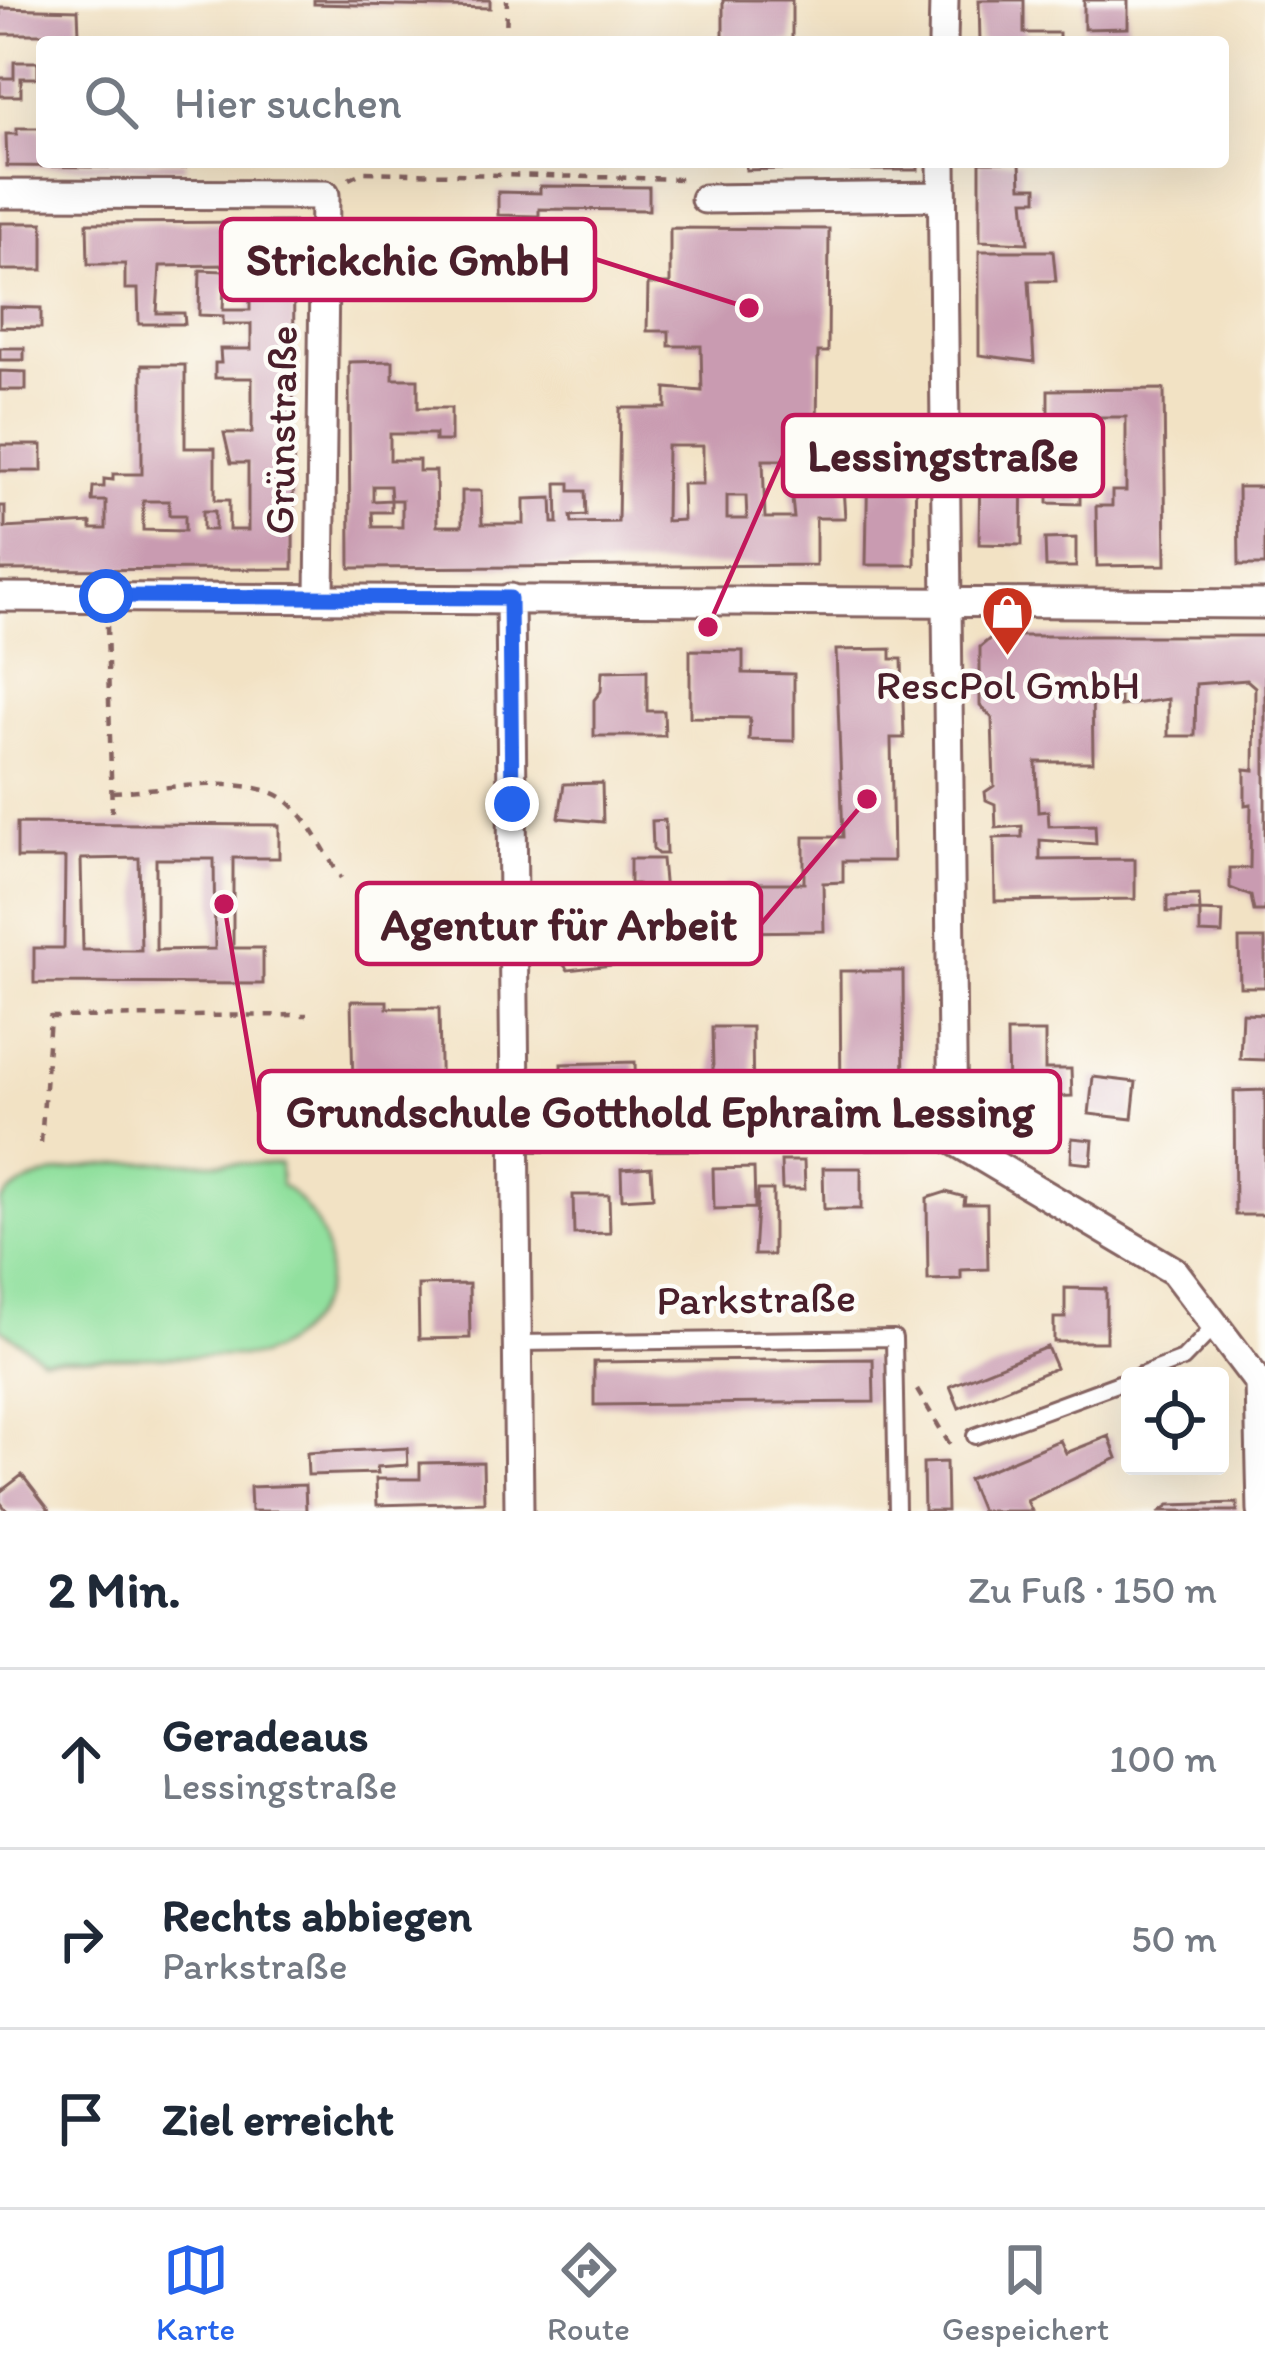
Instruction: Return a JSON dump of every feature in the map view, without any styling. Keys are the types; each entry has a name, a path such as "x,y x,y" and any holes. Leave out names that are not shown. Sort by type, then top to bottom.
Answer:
{"street":[{"path":"943,36 944,0"},
{"path":"942,168 943,602 953,1140 1174,1271 1258,1383 1262,1511"},
{"path":"696,189 942,196"},
{"path":"0,194 325,195"},
{"name":"Grünstraße","path":"320,595 325,195"},
{"path":"0,597 320,595 1265,604"},
{"path":"510,598 519,1511"}],"lane":[{"path":"517,1143 953,1140"},
{"path":"1162,1367 1184,1359 1216,1325"},
{"name":"Parkstraße","path":"518,1342 894,1338 897,1511"},
{"path":"975,1436 1121,1382"}],"path":[{"path":"506,36 507,0"},
{"path":"325,195 343,195 346,181 363,172 696,189"},
{"path":"106,596 112,812"},
{"path":"112,792 256,785 286,800 308,824 341,878"},
{"path":"41,1143 50,1017 308,1015"},
{"path":"895,1361 950,1445 975,1436"}],"green space":[{"path":"132,1163 280,1164 281,1185 304,1205 327,1253 321,1301 287,1342 260,1356 42,1358 0,1328 0,1202 22,1185 53,1173"}],"building":[{"path":"314,0 490,0 490,8 314,4"},
{"path":"723,0 792,0 792,36 723,36"},
{"path":"979,0 1024,0 1024,33 1059,33 1059,36 980,36"},
{"path":"1084,0 1128,0 1128,28 1084,29"},
{"path":"0,8 78,10 79,34 0,34"},
{"path":"14,62 36,62 36,78 21,78 21,96 0,96 0,78 14,78"},
{"path":"17,128 36,128 36,166 7,166 6,134 17,134"},
{"path":"851,168 918,168 918,170"},
{"path":"980,168 1020,168 1021,187 1037,187 1037,200 1024,200 1028,243 980,241"},
{"path":"540,186 649,187 649,210 539,209 539,216 498,215 498,192 540,193"},
{"path":"294,222 293,569 0,570 0,506 5,506 5,528 91,523 91,529 106,529 106,501 92,501 93,487 104,487 104,479 113,480 113,474 142,474 142,365 185,365 185,448 215,448 215,500 229,500 229,530 248,530 248,463 231,463 224,433 252,433 252,378 215,378 215,363 221,363 220,349 251,349 251,324 223,324 223,316 199,315 200,270 224,271 224,265 160,266 157,313 184,313 185,324 139,324 138,289 125,289 125,264 88,264 87,223","holes":["224,286 250,287 250,310 223,310","143,501 169,501 169,515 185,515 185,531 143,530","203,511 215,511 215,530 203,530"]},
{"path":"0,223 43,223 43,270 0,270"},
{"path":"670,228 829,229 828,352 818,352 817,431 916,431 915,565 866,565 868,456 841,456 845,518 816,518 816,565 350,568 349,362 393,361 393,379 418,379 418,408 451,408 451,441 435,441 435,434 390,434 390,460 419,460 419,471 436,471 437,526 462,526 462,491 481,491 482,524 524,524 524,499 552,498 553,523 558,523 557,483 570,483 570,491 585,491 586,515 571,516 572,523 618,522 620,408 666,408 666,388 702,391 701,346 669,346 669,331 647,331 648,284 670,284","holes":["667,446 703,446 703,484 682,484 683,520 666,521","763,460 788,460 794,518 765,518","373,486 390,486 391,500 373,501","727,496 746,496 747,519 727,519","391,500 402,500 402,527 373,527 372,512 391,512"]},
{"path":"979,251 1053,251 1056,281 1029,281 1034,362 979,355"},
{"path":"0,307 41,308 41,328 0,327"},
{"path":"0,348 24,348 24,360 0,360"},
{"path":"0,371 26,372 26,390 0,390"},
{"path":"1164,389 1166,565 1097,566 1096,506 1112,506 1112,491 1126,491 1126,417 1080,417 1080,504 1048,503 1048,390"},
{"path":"0,445 42,445 42,471 0,471"},
{"path":"980,452 1023,452 1022,545 979,544"},
{"path":"1238,487 1265,487 1265,565 1239,565"},
{"path":"1076,538 1076,567 1046,567 1045,539"},
{"path":"993,636 1265,636 1265,911 1254,911 1251,896 1230,888 1230,868 1250,868 1251,804 1245,805 1245,769 1254,770 1255,687 1247,680 1196,684 1195,736 1168,736 1168,699 1120,706 1120,684 1092,684 1093,762 1036,762 1038,812 1048,811 1049,826 1095,825 1096,844 1040,840 1040,860 1135,859 1135,899 995,901 994,838 1022,837 1022,826 996,828 995,804 986,800 985,792 994,786 992,718 980,705 980,647","holes":["1054,684 1079,685 1079,694 1054,694"]},
{"path":"891,649 891,659 902,659 904,738 891,738 893,861 843,861 843,882 823,883 824,931 725,932 725,883 804,883 804,837 843,837 836,650"},
{"path":"690,650 743,651 743,673 794,674 794,741 749,740 750,718 690,717"},
{"path":"647,670 647,711 664,711 665,736 594,736 594,700 601,691 602,671"},
{"path":"602,783 603,822 559,818 564,784"},
{"path":"665,820 666,854 658,854 653,849 652,821"},
{"path":"17,823 279,825 279,858 233,858 233,948 263,948 263,984 34,983 34,948 64,948 65,858 17,858","holes":["139,858 141,950 83,950 81,859","156,859 214,859 215,949 156,950"]},
{"path":"630,859 662,859 665,893 637,893 637,884 630,884"},
{"path":"612,891 613,965 568,970 558,958 564,953 564,892"},
{"path":"1199,895 1200,911 1167,912 1167,896"},
{"path":"1200,911 1223,912 1222,934 1200,933"},
{"path":"1239,939 1265,939 1265,987 1240,987"},
{"path":"840,971 903,971 904,1106 841,1106"},
{"path":"351,1001 387,1001 387,1008 439,1008 441,1118 354,1126"},
{"path":"1242,1013 1265,1014 1265,1060 1240,1059"},
{"path":"712,1027 752,1027 753,1109 714,1110"},
{"path":"1007,1032 1045,1032 1045,1069 1071,1069 1072,1096 1045,1097 1045,1105 1008,1105"},
{"path":"635,1062 636,1100 562,1102 561,1064"},
{"path":"1093,1077 1136,1082 1132,1119 1089,1114"},
{"path":"1265,1090 1265,1215 1235,1215 1234,1091"},
{"path":"1072,1138 1093,1140 1091,1164 1071,1162"},
{"path":"781,1161 804,1161 805,1189 782,1189"},
{"path":"651,1167 653,1197 622,1199 621,1169"},
{"path":"754,1168 755,1208 714,1209 713,1169"},
{"path":"823,1168 861,1168 861,1209 824,1209"},
{"path":"758,1190 773,1190 773,1255 754,1255"},
{"path":"946,1192 965,1197 964,1204 987,1204 988,1269 961,1270 961,1279 928,1280 927,1198"},
{"path":"573,1195 609,1195 610,1233 574,1234"},
{"path":"469,1284 470,1338 419,1339 418,1285"},
{"path":"1065,1288 1106,1289 1106,1342 1054,1342 1054,1318 1065,1318"},
{"path":"1047,1347 1056,1368 959,1408 950,1386"},
{"path":"873,1359 874,1402 594,1405 594,1362"},
{"path":"1109,1436 1117,1458 1027,1501 1032,1511 981,1511 968,1479 1060,1440 1066,1453"},
{"path":"407,1448 408,1465 377,1467 378,1473 308,1475 307,1453"},
{"path":"483,1462 484,1502 377,1505 376,1479 420,1479 420,1463"},
{"path":"946,1462 947,1511 924,1511 923,1463"},
{"path":"22,1475 50,1511 7,1511 0,1502 0,1492"},
{"path":"305,1485 306,1511 251,1511 250,1487"},
{"path":"1237,1503 1237,1511 1161,1511 1169,1505"}],"place":[{"name":"Strickchic GmbH","path":"749,308"},
{"name":"Lessingstraße","path":"708,627"},
{"name":"RescPol GmbH","path":"1008,658"},
{"name":"Agentur für Arbeit","path":"867,799"},
{"name":"Grundschule Gotthold Ephraim Lessing","path":"224,904"}],"route":[{"path":"106,596 510,598 512,804"}]}
